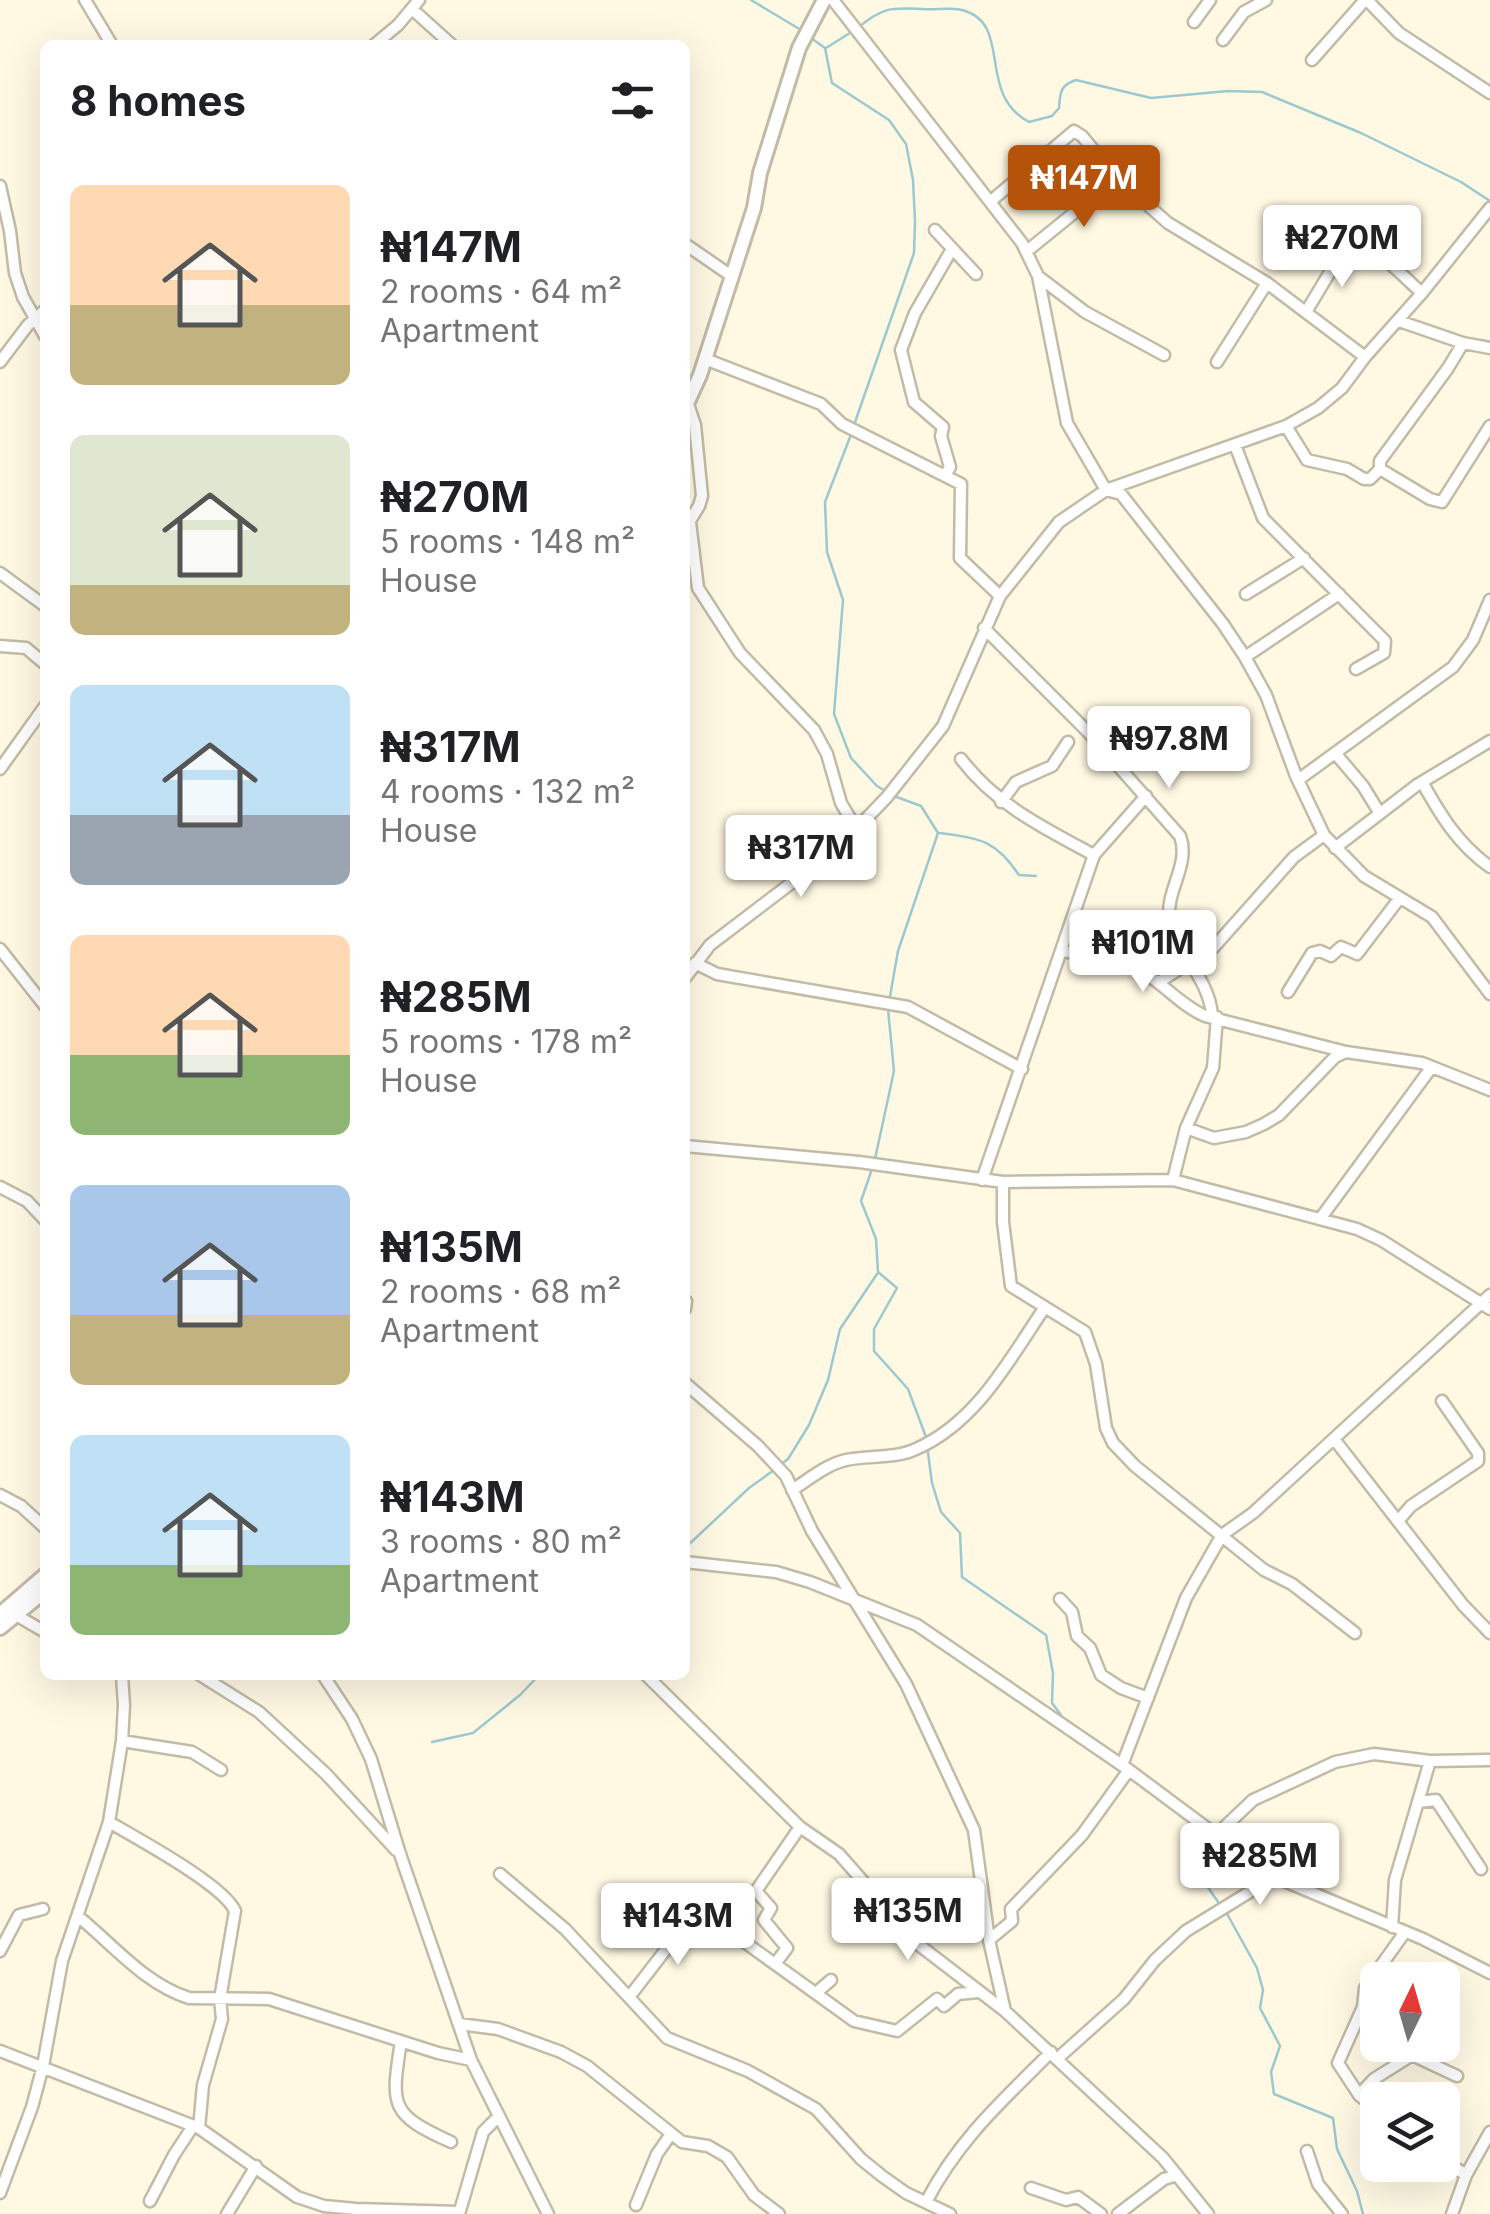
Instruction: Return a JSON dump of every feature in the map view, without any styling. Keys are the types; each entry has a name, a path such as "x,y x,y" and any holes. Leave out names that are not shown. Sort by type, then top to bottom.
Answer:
{"main road":[{"path":"690,396 754,208 765,156 799,48 824,0"},
{"path":"0,1614 40,1579"},
{"path":"0,1628 40,1596"}],"street":[{"path":"85,0 109,40"},
{"path":"833,0 1027,251 1038,276 1066,423 1106,490 1122,494 1245,657 1266,695 1324,835 1364,876 1432,917 1490,994"},
{"path":"1194,22 1210,0"},
{"path":"1222,40 1244,12 1266,0"},
{"path":"1312,60 1366,0 1399,33 1490,92"},
{"path":"381,40 416,4 448,40"},
{"path":"991,201 1074,132 1082,136 1117,178 1168,223 1267,284 1364,357"},
{"path":"1027,251 1117,178"},
{"path":"0,186 15,273 40,328"},
{"path":"690,971 729,927 858,830 891,792 943,726 1000,596 1060,522 1106,490 1286,426 1318,408 1342,388 1490,208"},
{"path":"935,230 976,274"},
{"path":"1306,312 1348,242 1371,250 1422,293"},
{"path":"690,247 730,275"},
{"path":"946,474 950,467 941,436 943,427 914,402 902,350 915,313 952,249"},
{"path":"1038,276 1085,312 1164,355"},
{"path":"1217,362 1267,284"},
{"path":"0,362 40,314"},
{"path":"1399,321 1462,343 1490,348"},
{"path":"1286,426 1307,460 1348,469 1364,480 1370,479 1462,343"},
{"path":"705,359 821,404 842,424 961,484 960,558 1000,596"},
{"path":"690,414 695,424 702,496 690,519"},
{"path":"1380,469 1442,502 1490,426"},
{"path":"1235,445 1264,518 1386,645 1384,652 1356,669"},
{"path":"690,547 698,588 740,652 814,730 826,754 841,804 858,830"},
{"path":"1246,594 1304,558"},
{"path":"0,573 40,602"},
{"path":"1245,657 1340,594"},
{"path":"1298,780 1453,666 1473,640 1490,600"},
{"path":"984,628 1089,733 1180,836 1184,846 1170,918 1206,990 1214,1016 1213,1068 1186,1128 1172,1180"},
{"path":"0,646 26,648 40,660"},
{"path":"1,766 40,713"},
{"path":"1335,848 1422,782 1490,741 1490,729"},
{"path":"1002,802 1016,782 1052,766 1068,742"},
{"path":"1335,752 1379,812"},
{"path":"962,759 980,784 1002,802 1094,856"},
{"path":"1422,782 1442,819 1461,843 1490,867"},
{"path":"982,1180 1094,856 1146,796"},
{"path":"1159,982 1214,947 1294,857 1324,835"},
{"path":"1288,992 1312,953 1320,951 1331,956 1341,948 1357,954 1400,899"},
{"path":"0,949 40,1000"},
{"path":"1062,951 1127,963 1159,982 1191,1010 1346,1052 1404,1059 1490,1090"},
{"path":"695,964 717,974 908,1007 1022,1069"},
{"path":"1186,1128 1214,1138 1264,1124 1279,1115 1335,1057 1346,1052"},
{"path":"1320,1219 1431,1068"},
{"path":"690,1146 859,1162 1003,1182 1172,1180 1320,1219 1381,1240 1487,1302 1253,1513 1222,1535 1186,1598 1126,1768 1072,1846 1011,1909 1012,1921 989,1940"},
{"path":"1003,1182 1008,1279 1017,1292 1085,1332 1096,1364 1106,1428 1114,1443 1136,1466 1264,1570 1292,1584 1355,1633"},
{"path":"0,1187 40,1215"},
{"path":"792,1490 839,1462 914,1450 949,1430 971,1411 995,1381 1045,1307"},
{"path":"690,1387 758,1446 786,1476 853,1599 906,1684 974,1830 989,1940 1005,2011"},
{"path":"1398,1520 1478,1461 1478,1452 1442,1400"},
{"path":"1334,1438 1462,1605 1490,1633"},
{"path":"0,1495 40,1524"},
{"path":"690,1563 776,1572 927,1631 1126,1768 1270,1875 1490,1973"},
{"path":"1060,1599 1072,1612 1077,1636 1090,1648 1101,1675 1148,1698"},
{"path":"16,1615 40,1629"},
{"path":"0,2193 32,2107 43,2066 54,1992 109,1822 122,1741 122,1680"},
{"path":"208,1680 259,1712 326,1774 400,1854"},
{"path":"325,1680 365,1745 471,2060 548,2214"},
{"path":"651,1680 800,1827 840,1854 919,1945 1005,2011 1054,2055 1178,2175 1208,2214"},
{"path":"122,1741 192,1752 221,1770"},
{"path":"1215,1836 1253,1800 1335,1762 1374,1754 1430,1761 1490,1760"},
{"path":"1392,1927 1395,1880 1430,1761"},
{"path":"1418,1802 1436,1800 1482,1869"},
{"path":"109,1822 157,1849 231,1902 234,1921 220,1999 222,2020 203,2085 196,2127 150,2201"},
{"path":"774,1964 788,1948 764,1920 770,1908 756,1891 800,1827"},
{"path":"500,1874 565,1929 668,2038 748,2071 816,2109 860,2158 906,2193 950,2214"},
{"path":"926,2202 967,2136 1054,2055 1124,2000 1155,1960 1186,1930 1270,1875"},
{"path":"0,1951 19,1915 43,1909"},
{"path":"630,1996 692,1910 817,1992 854,2021 897,2031 936,1999 944,2006 958,1994 979,1992"},
{"path":"79,1917 152,1980 189,1998 268,1998 471,2060"},
{"path":"1405,1932 1365,1988 1363,2007 1338,2063 1359,2095 1374,2078 1412,2056 1457,2076"},
{"path":"817,1992 831,1980"},
{"path":"459,2024 498,2029 562,2052 598,2074 671,2134 690,2145 708,2146 727,2158 754,2194 779,2214"},
{"path":"401,2041 395,2096 400,2111 418,2128 451,2142"},
{"path":"0,2051 196,2127 298,2197 355,2212 459,2213 483,2132 498,2116"},
{"path":"1452,2214 1466,2175 1490,2132"},
{"path":"636,2205 657,2154 671,2134"},
{"path":"1307,2151 1318,2184 1342,2214"},
{"path":"227,2214 256,2166"},
{"path":"1460,2171 1466,2175"},
{"path":"1118,2214 1164,2180 1178,2175"},
{"path":"1030,2188 1066,2200 1078,2197 1101,2214"}],"waterway":[{"path":"751,0 801,30"},
{"path":"860,26 876,15 896,9 957,9 978,17 992,44 1003,94 1029,122 1052,116 1059,108 1064,87 1076,80 1151,98 1262,92 1361,133 1461,182 1490,201"},
{"path":"826,48 853,31"},
{"path":"811,38 825,48 832,83 889,120 906,144 913,180 914,253 854,425"},
{"path":"852,432 825,502 827,552 843,600 834,714 851,758 887,792"},
{"path":"889,1002 898,951 938,833 921,806 894,796"},
{"path":"940,833 986,843 1002,854 1019,875 1036,876"},
{"path":"875,1159 894,1071 888,1009"},
{"path":"873,1166 861,1201 876,1239 878,1272 897,1288 874,1329 874,1351 908,1389 926,1437"},
{"path":"780,1465 809,1425 828,1380 840,1329 877,1274"},
{"path":"927,1445 941,1512 960,1533 962,1577 1046,1635 1053,1673 1052,1703 1061,1715"},
{"path":"690,1543 774,1470"},
{"path":"432,1742 473,1733 534,1680"},
{"path":"1194,1827 1195,1859 1221,1906"},
{"path":"1226,1912 1257,1968 1263,1990 1260,2008 1280,2046 1271,2072 1274,2094 1333,2118 1337,2149 1363,2214"}]}
